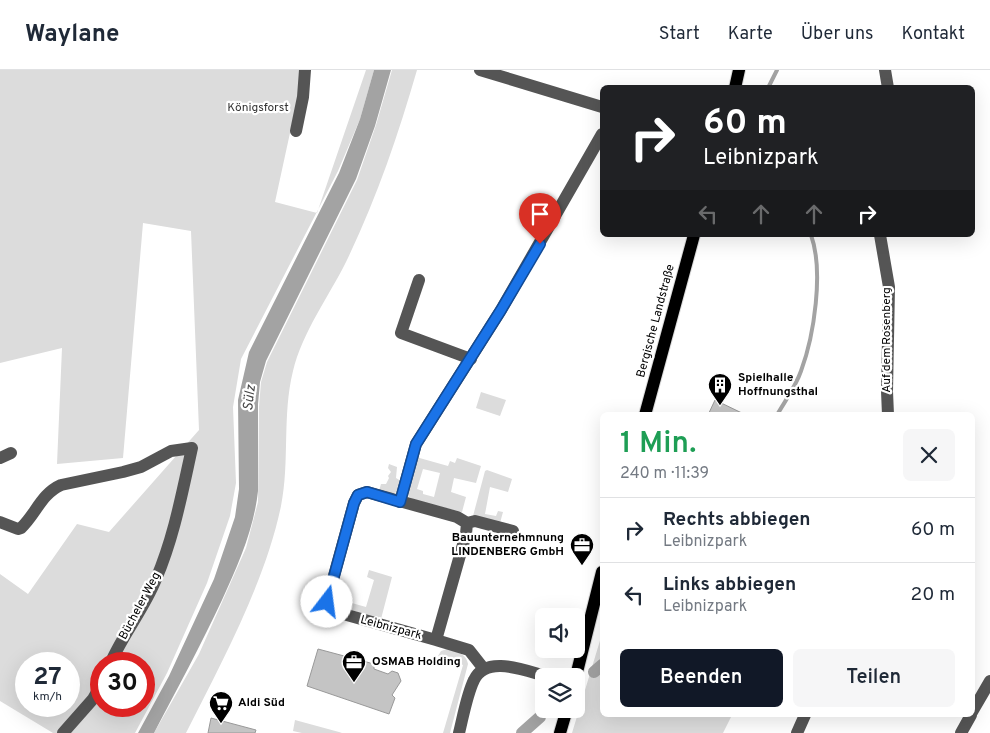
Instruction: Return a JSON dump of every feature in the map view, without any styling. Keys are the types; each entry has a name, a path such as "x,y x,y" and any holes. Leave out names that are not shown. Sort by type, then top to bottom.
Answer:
{"main road":[{"path":"736,85 739,70"},
{"name":"Bergische Landstraße","path":"646,412 693,237"},
{"path":"578,668 600,580"},
{"path":"560,733 564,718"}],"street":[{"path":"296,131 303,97 305,70"},
{"path":"480,70 600,106"},
{"path":"885,70 888,85"},
{"path":"400,502 416,444 501,310 600,137"},
{"name":"Auf dem Rosenberg","path":"880,237 889,287 888,412"},
{"path":"419,280 401,333 471,359"},
{"name":"Bücheler Weg","path":"0,522 18,529 21,528 52,489 61,485 141,467 171,451 192,448 172,538 155,581 115,652"},
{"name":"Leibnizpark","path":"484,669 469,650 329,610 327,602 354,503 358,495 367,492 457,518 466,523 475,521 513,531"},
{"name":"Leibnizpark","path":"436,640 466,534 466,523"},
{"path":"459,733 474,679 484,669 498,666 535,674"},
{"path":"975,709 990,682"},
{"path":"63,733 90,702"},
{"path":"797,733 804,717"},
{"path":"961,733 970,717"}],"green space":[{"name":"Königsforst","path":"0,70 300,70 298,96 275,202 316,213 241,359 233,407 236,483 230,516 207,583 155,696 155,652 90,652 90,717 144,717 135,733 53,733 26,717 80,717 80,652 15,652 15,710 0,701 0,574 28,594 77,524 109,532 199,430 191,231 143,223 123,458 57,464 62,348 0,363"},
{"path":"366,70 374,70 360,119 338,171 318,209"},
{"path":"392,70 417,70 394,143 367,215 346,262 309,329 297,357 288,404 284,489 274,535 264,564 241,622 186,733 154,733 199,654 246,548 258,502 259,407 261,382 267,362 357,180"},
{"path":"481,392 506,400 500,416 476,408"},
{"path":"416,457 448,466 450,461 455,463 457,458 481,466 476,483 454,478 451,492 466,497 462,512 414,500 408,496","holes":["423,469 440,473 434,497 423,494 423,491 417,489"]},
{"path":"389,464 397,467 396,478 401,481 397,492 391,494 379,491 381,484 386,484 389,478 388,476 391,472 388,468"},
{"path":"487,470 512,479 508,492 490,487 485,514 496,516 498,511 503,512 500,523 473,516 485,471"},
{"path":"369,570 392,577 381,619 338,606 334,598 366,607 374,580 367,577"},
{"path":"600,641 600,717 731,717 723,733 572,733 577,718 585,718 585,690"},
{"path":"447,649 463,655 468,664 450,733 443,733 463,665 438,656 441,651"},
{"path":"295,720 342,733 302,733 293,731"}],"water":[{"name":"Sülz","path":"374,70 391,70 375,126 356,179 266,361 260,382 258,404 258,491 256,505 234,574 189,667 154,733 138,733 147,717 155,717 155,702 214,579 235,517 239,489 238,400 249,352 339,173 360,119"}],"building":[{"name":"Spielhalle Hoffnungsthal","path":"715,400 740,412 709,412"},
{"name":"OSMAB Holding","path":"318,649 374,664 374,669 388,674 392,671 398,673 401,681 392,695 395,698 389,714 307,686"},
{"name":"Aldi Süd","path":"211,718 256,730 255,733 208,733"}],"waterway":[{"path":"770,85 777,70"},
{"path":"779,412 799,377 810,340 817,285 817,267 812,237"},
{"path":"594,672 600,667"},
{"path":"522,733 539,718"}],"place":[{"name":"Spielhalle Hoffnungsthal","path":"720,406"},
{"name":"Bauunternehmnung LINDENBERG GmbH","path":"582,566"},
{"name":"OSMAB Holding","path":"354,683"},
{"name":"Aldi Süd","path":"221,724"}],"route":[{"path":"327,602 354,503 358,495 367,492 400,502 416,444 501,310 540,244"}]}
